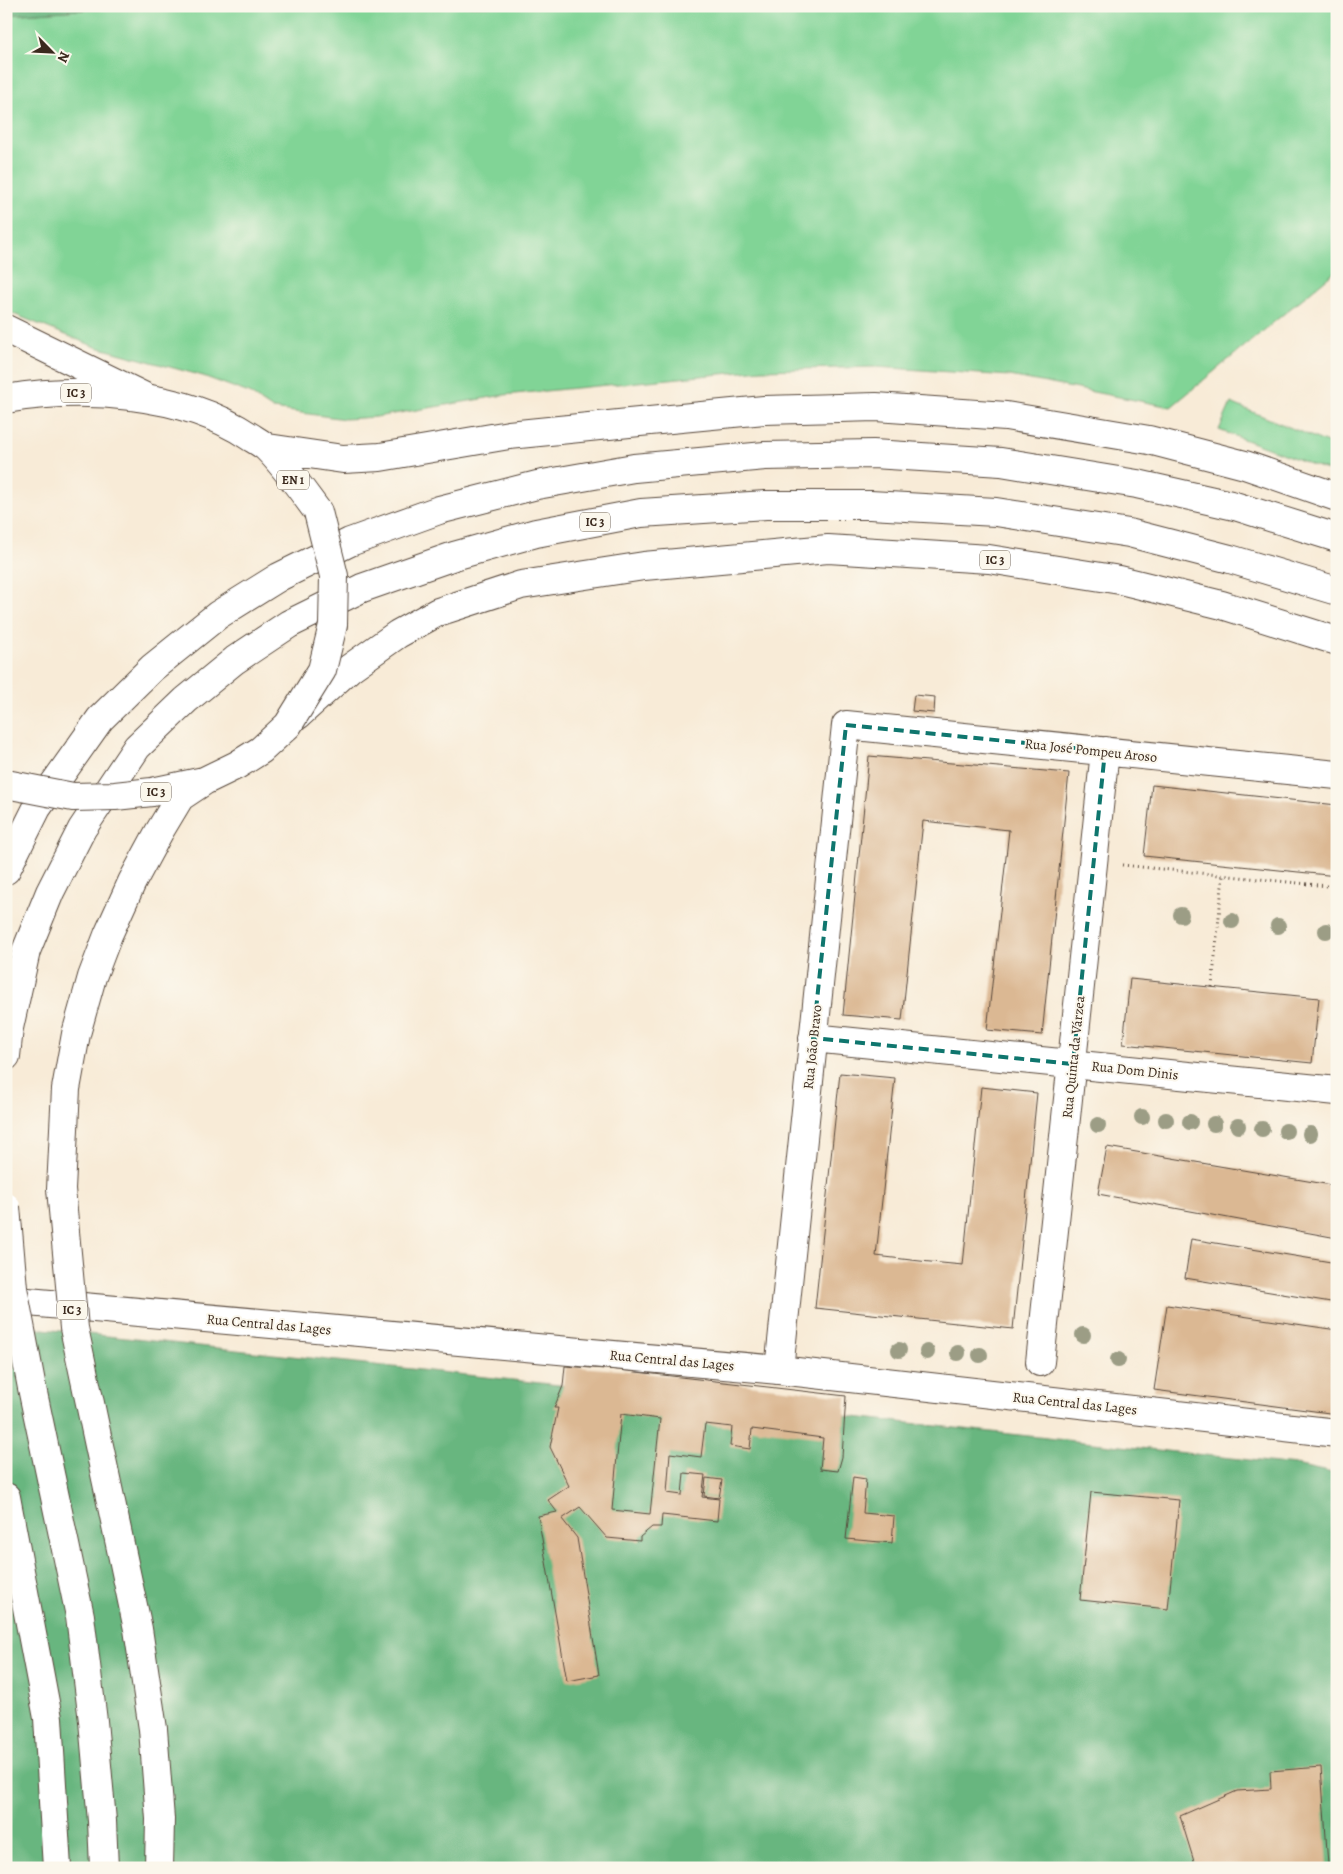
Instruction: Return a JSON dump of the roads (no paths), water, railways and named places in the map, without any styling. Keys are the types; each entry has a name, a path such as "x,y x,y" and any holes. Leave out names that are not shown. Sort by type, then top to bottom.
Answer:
{"main road":[{"path":"6,329 146,398"},
{"name":"IC 3","path":"6,399 53,393 100,394 146,398 193,410 232,425 268,448 343,459 380,457 509,435 764,410 876,407 1006,416 1149,440 1245,465 1337,497"},
{"name":"EN 1","path":"268,448 318,512"},
{"path":"6,870 38,808 100,719 152,668 218,615 279,577 350,542 439,510 537,484 634,468 765,456 873,454 1001,462 1138,484 1235,506 1337,538"},
{"name":"IC 3","path":"6,1056 9,1028 26,952 50,892 82,829 137,747 186,700 235,660 289,624 362,588 454,556 536,533 641,513 766,505 870,504 996,512 1129,533 1230,559 1337,592"},
{"name":"IC 3","path":"288,725 322,670 333,625 334,576 318,512"},
{"name":"IC 3","path":"159,1868 160,1819 153,1729 138,1629 74,1328 61,1189 66,1089 76,1034 92,977 108,935 132,882 180,797 204,780 237,765 261,750 350,668 398,634 438,612 520,585 644,566 828,549 989,559 1120,580 1222,605 1337,641"},
{"name":"Rua José Pompeu Aroso","path":"846,725 1337,775"},
{"name":"Rua João Bravo","path":"778,1370 846,725"},
{"name":"Rua Quinta da Várzea","path":"1040,1362 1105,752"},
{"name":"IC 3","path":"6,784 73,797 152,792 204,780"},
{"name":"Rua Dom Dinis","path":"813,1038 1337,1091"},
{"path":"6,1207 13,1288 80,1616 94,1721 104,1868"},
{"name":"Rua Central das Lages","path":"6,1300 778,1370 1337,1433"},
{"path":"6,1497 48,1718 57,1868"}]}
